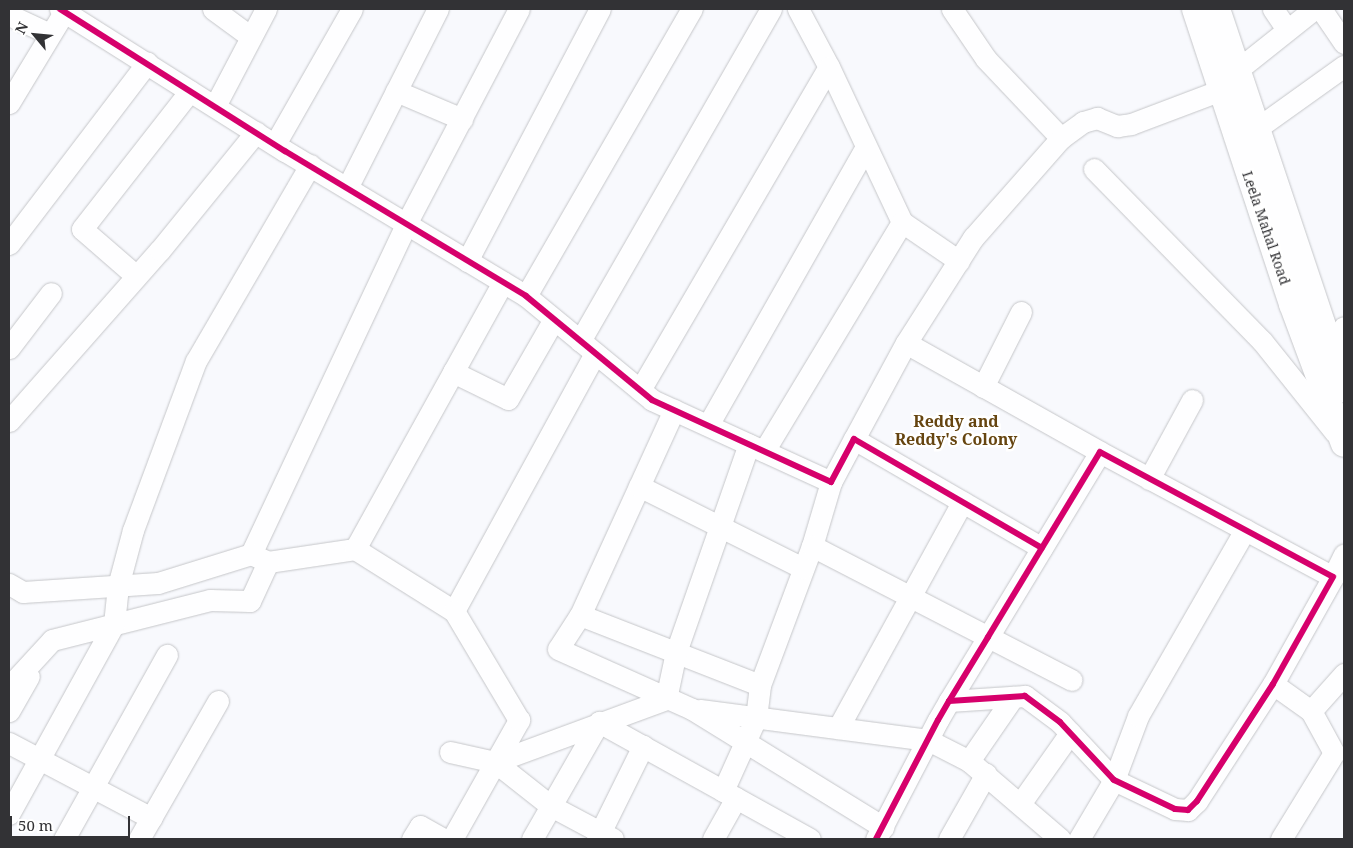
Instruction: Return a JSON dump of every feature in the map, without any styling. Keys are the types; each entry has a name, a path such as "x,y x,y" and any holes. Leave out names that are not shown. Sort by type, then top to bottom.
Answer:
{"main road":[{"name":"Leela Mahal Road","path":"1195,9 1256,129 1344,389"},
{"name":"Leela Mahal Road","path":"1217,9 1232,82 1344,443"}],"street":[{"path":"213,9 251,37"},
{"path":"215,106 266,9"},
{"path":"275,144 352,9"},
{"path":"346,188 438,9"},
{"path":"9,687 52,640 210,600 250,601 259,558 406,224 519,9"},
{"path":"467,260 600,9"},
{"path":"526,296 692,9"},
{"path":"454,611 588,347 771,9"},
{"path":"798,9 829,67 902,222 959,261"},
{"path":"952,9 986,59 1061,138"},
{"path":"1273,9 1287,30"},
{"path":"713,839 730,795 754,717 760,685 812,546 831,482 906,343 973,238 1061,138 1084,122 1097,118 1117,126 1131,124 1232,82 1287,30 1314,9"},
{"path":"1321,9 1344,43"},
{"path":"9,103 17,73 50,34 63,10 346,188 526,296 640,390 674,410 831,482"},
{"path":"9,15 50,34"},
{"path":"9,244 147,63"},
{"path":"1256,129 1344,66"},
{"path":"640,390 829,67"},
{"path":"135,275 82,229 190,91"},
{"path":"396,91 462,119"},
{"path":"9,422 256,132"},
{"path":"708,425 866,148"},
{"path":"9,814 114,624 118,586 133,530 196,361 310,165"},
{"path":"1094,169 1262,341 1344,443"},
{"path":"665,697 676,652 720,526 756,448 902,222"},
{"path":"355,548 502,282"},
{"path":"9,348 51,292"},
{"path":"984,387 1021,312"},
{"path":"453,372 508,399 554,319"},
{"path":"1331,350 1344,327"},
{"path":"906,343 1149,479 1333,577"},
{"path":"1149,479 1192,400"},
{"path":"674,410 580,614 558,649 692,709 745,742 879,833 950,701 1100,452"},
{"path":"854,439 1042,548"},
{"path":"639,486 804,568"},
{"path":"838,728 962,502"},
{"path":"1079,839 1114,780 1138,716 1245,530"},
{"path":"812,546 1072,680"},
{"path":"9,584 22,592 158,583 259,558 355,548 454,611 519,720 452,839"},
{"path":"950,701 1025,696 1070,733 1114,780 1175,809 1188,810 1197,801 1273,684 1344,554"},
{"path":"580,614 760,685"},
{"path":"9,711 47,646"},
{"path":"64,839 168,656"},
{"path":"1311,711 1344,674"},
{"path":"1273,684 1311,711 1334,753 1281,839"},
{"path":"495,762 665,697"},
{"path":"969,760 1013,697"},
{"path":"141,838 218,701"},
{"path":"692,709 928,740 969,760 1060,839"},
{"path":"598,722 810,839"},
{"path":"532,839 598,722"},
{"path":"1020,804 1070,733"},
{"path":"9,743 151,818"},
{"path":"450,752 495,762 551,806 604,837 643,746"},
{"path":"949,839 986,774"},
{"path":"412,839 420,826 443,839"}],"cycle path":[{"path":"60,9 285,151 526,296 652,400 831,482 854,439 1042,548"},
{"path":"876,839 938,720 949,701 1100,452 1333,577 1273,684 1197,801 1188,810 1175,809 1114,780 1060,722 1025,696 949,701"}],"district":[{"name":"Reddy and Reddy's Colony","path":"956,430"}]}
